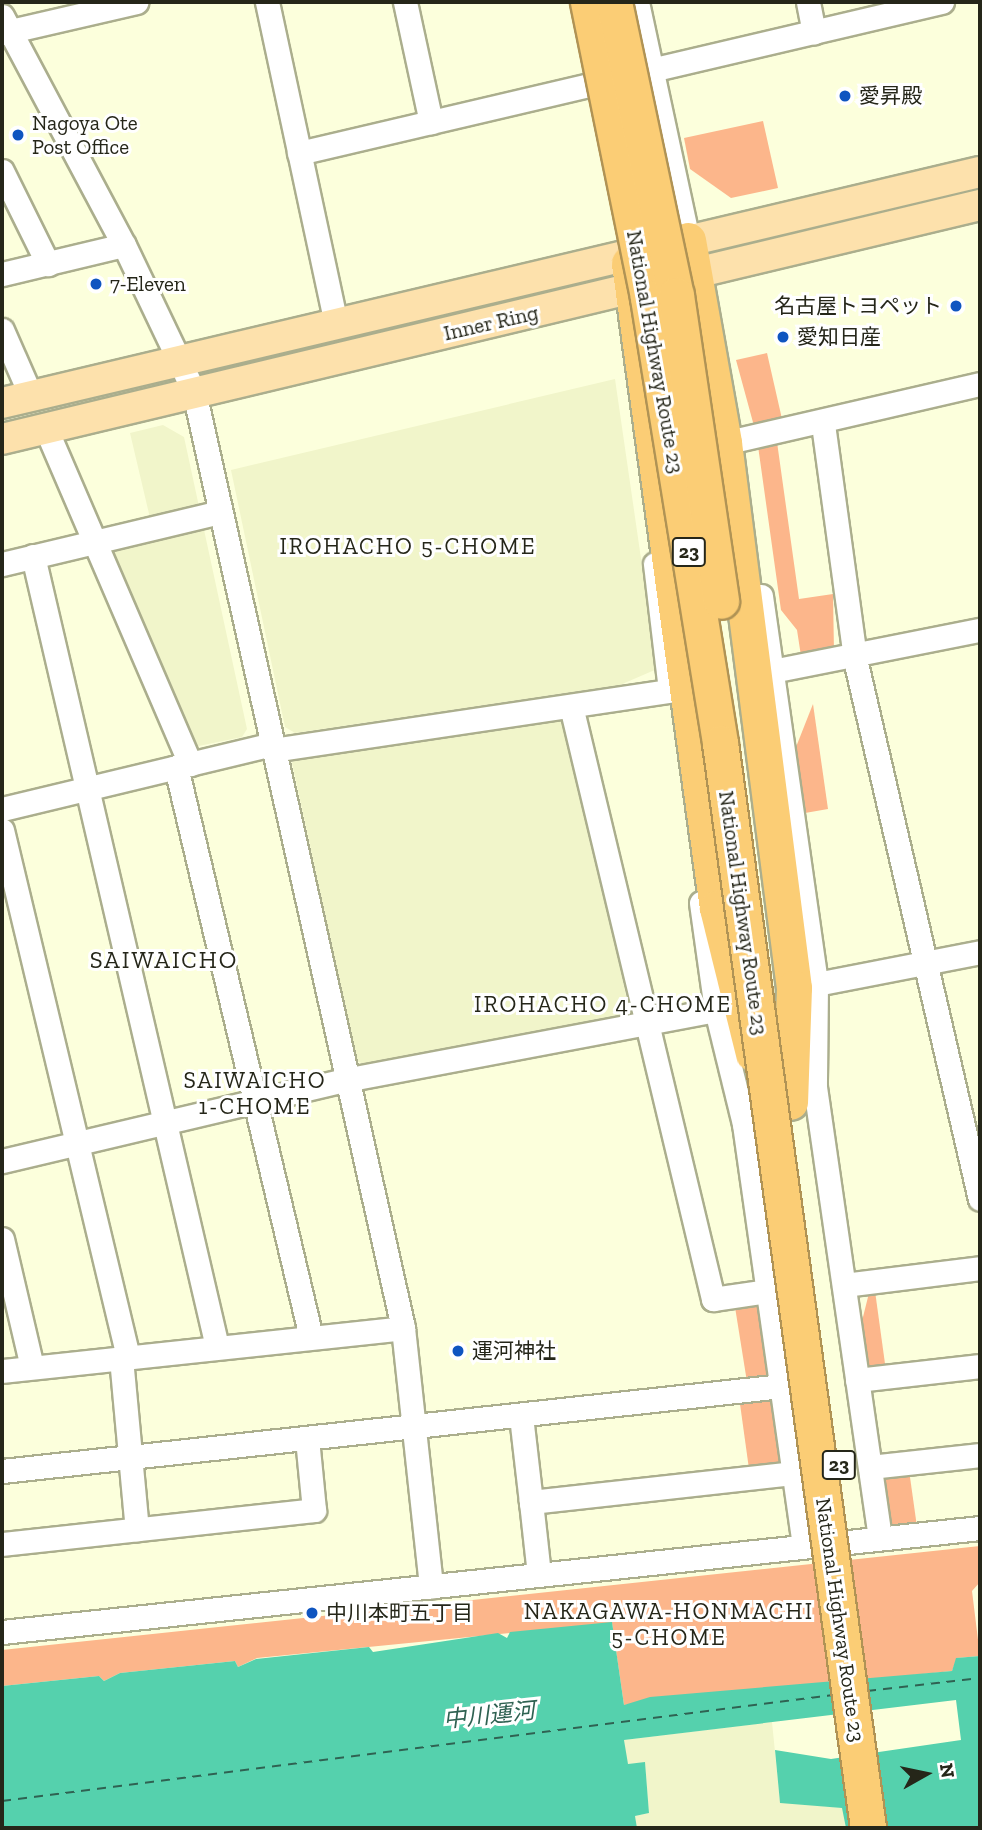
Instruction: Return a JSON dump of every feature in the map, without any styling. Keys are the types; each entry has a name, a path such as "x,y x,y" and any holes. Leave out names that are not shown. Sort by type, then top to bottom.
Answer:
{"highway":[{"name":"National Highway Route 23","path":"588,2 651,312 780,1104 890,1828"},
{"name":"National Highway Route 23","path":"614,2 676,295 780,1104 868,1828"},
{"path":"629,256 629,290 703,810 740,1016 780,1104"},
{"path":"693,256 724,443 794,988 780,1104"}],"main road":[{"name":"Inner Ring","path":"2,439 629,290 693,256 980,172"},
{"name":"Inner Ring","path":"2,403 629,256 693,256 980,205"}],"street":[{"path":"267,2 336,323"},
{"path":"405,2 431,122"},
{"path":"572,2 629,256"},
{"path":"637,2 693,256"},
{"path":"808,2 814,32"},
{"path":"651,70 942,2"},
{"path":"121,3 6,27 124,245 194,392 345,1080 403,1328 431,1586"},
{"path":"299,153 590,85"},
{"path":"2,171 48,264"},
{"path":"2,274 124,245"},
{"path":"2,330 31,396"},
{"path":"880,1538 815,1087 816,984 772,671 741,469 724,443 823,424 980,384"},
{"path":"823,424 855,659 980,1199"},
{"path":"46,429 183,766 255,1101 311,1338"},
{"path":"654,462 657,605 716,1010 744,1124 804,1546"},
{"path":"2,564 220,512"},
{"path":"33,556 218,1347"},
{"path":"772,671 855,659 980,630"},
{"path":"2,809 272,747 670,691"},
{"path":"571,706 713,1299 768,1291"},
{"path":"2,830 77,1143 124,1357 137,1529"},
{"path":"816,984 980,952"},
{"path":"2,1161 345,1080 716,1010"},
{"path":"2,1239 32,1367"},
{"path":"844,1285 980,1268"},
{"path":"2,1371 403,1328"},
{"path":"857,1380 980,1366"},
{"path":"2,1471 782,1386"},
{"path":"522,1416 539,1574"},
{"path":"2,1544 314,1510 307,1438"},
{"path":"870,1467 980,1455"},
{"path":"531,1502 794,1473"},
{"path":"2,1632 980,1528"}],"shaded area":[{"path":"763,121 778,188 731,198 690,169 684,138"},
{"path":"767,353 782,419 754,426 736,360"},
{"path":"615,379 657,669 620,685 295,733 285,727 231,470"},
{"path":"163,425 184,437 247,729 242,737 194,747 106,547 154,535 130,433"},
{"path":"777,442 799,599 833,594 834,652 801,656 797,630 781,610 758,446"},
{"path":"813,704 828,809 805,813 796,747"},
{"path":"561,716 568,720 630,1015 366,1065 357,1061 292,763 297,757"},
{"path":"870,1289 875,1291 886,1371 859,1375 855,1349"},
{"path":"759,1303 770,1377 747,1382 735,1307"},
{"path":"773,1399 781,1466 749,1469 740,1404"},
{"path":"908,1463 918,1534 880,1538 870,1467"},
{"path":"980,1546 980,1582 972,1591 980,1656 957,1658 952,1671 624,1705 612,1623 257,1658 238,1667 235,1661 120,1673 104,1681 99,1676 2,1686 2,1650"},
{"path":"772,1722 780,1802 843,1808 846,1828 637,1828 635,1816 649,1813 645,1763 627,1764 624,1740"}],"water":[{"name":"中川運河","path":"612,1622 624,1705 650,1697 952,1671 956,1658 980,1656 980,1828 846,1828 842,1808 780,1803 775,1750 831,1759 961,1740 956,1700 624,1740 628,1764 645,1762 649,1813 635,1816 637,1828 2,1828 2,1686 99,1676 104,1681 120,1673 235,1661 238,1667 256,1659 369,1647 373,1652 498,1633 507,1638 510,1632"}],"ferry route":[{"path":"867,1691 980,1678"},
{"path":"2,1801 833,1695"}],"place":[{"name":"愛昇殿","path":"845,96"},
{"name":"Nagoya Ote Post Office","path":"18,135"},
{"name":"7-Eleven","path":"96,284"},
{"name":"名古屋トヨペット","path":"956,306"},
{"name":"愛知日産","path":"783,337"},
{"name":"運河神社","path":"458,1351"},
{"name":"中川本町五丁目","path":"312,1613"}],"district":[{"name":"IROHACHO 5-CHOME","path":"408,546"},
{"name":"SAIWAICHO","path":"164,960"},
{"name":"IROHACHO 4-CHOME","path":"603,1004"},
{"name":"SAIWAICHO 1-CHOME","path":"255,1093"},
{"name":"NAKAGAWA-HONMACHI 5-CHOME","path":"669,1624"}]}
